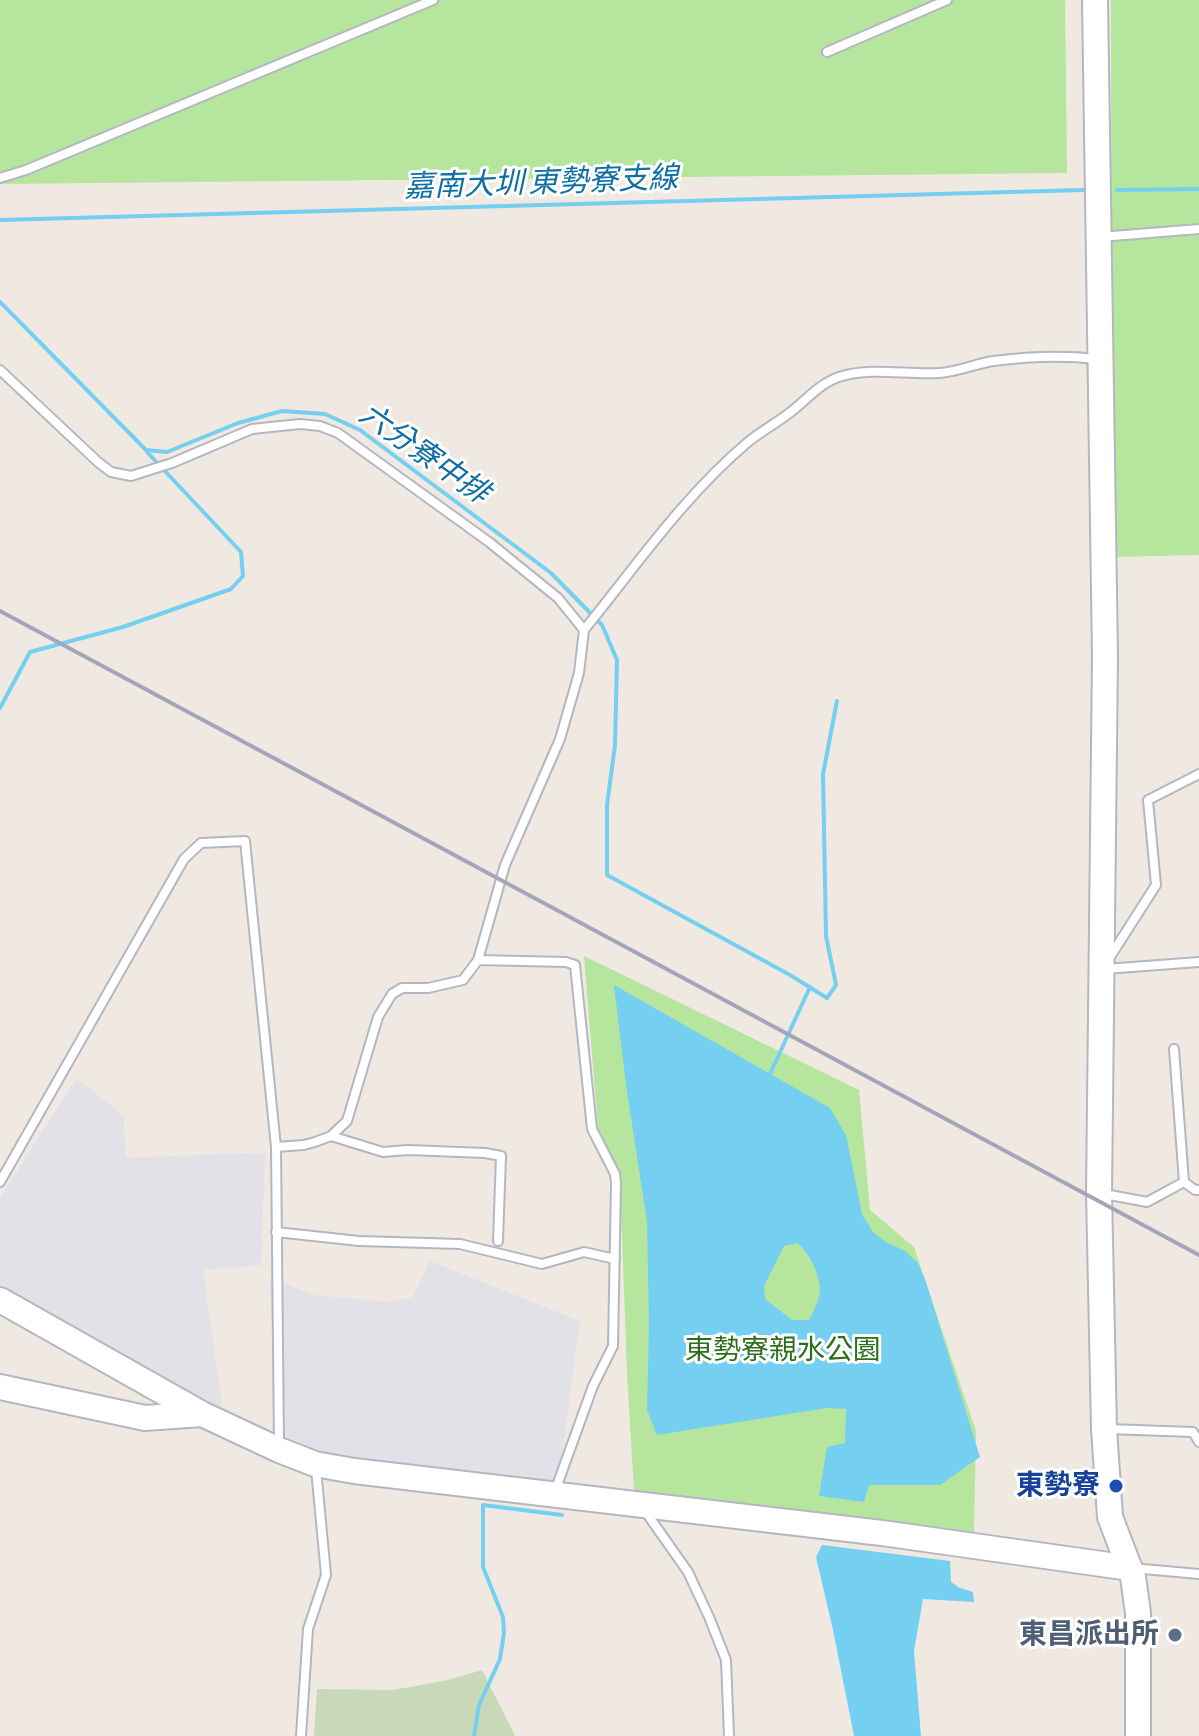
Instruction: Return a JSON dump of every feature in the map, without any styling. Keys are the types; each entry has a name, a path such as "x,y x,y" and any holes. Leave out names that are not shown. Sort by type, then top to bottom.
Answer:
{"street":[{"path":"1095,0 1105,656 1099,1193 1104,1429 1110,1517 1130,1568 1138,1613 1131,1732"},
{"path":"0,1300 202,1414 315,1464 882,1533 1130,1568"},
{"path":"0,1387 145,1418 202,1414"}],"lane":[{"path":"0,178 26,170 433,0"},
{"path":"827,52 947,0"},
{"path":"1099,238 1199,229"},
{"path":"276,1147 304,1145 331,1136 347,1121 378,1017 392,994 402,988 428,988 463,980 478,960 505,865 560,739 579,673 586,628 665,527 718,470 827,381 844,375 903,371 941,373 1019,359 1101,359"},
{"path":"0,370 98,462 111,472 131,476 172,463 252,429 300,424 320,426 338,433 489,542 558,598 586,628"},
{"path":"1102,969 1156,885 1148,800 1199,774"},
{"path":"0,1182 184,859 201,843 245,841 276,1147 279,1450"},
{"path":"478,960 566,962 575,965 592,1129 615,1174 613,1346 593,1386 554,1493"},
{"path":"1102,969 1199,962"},
{"path":"1174,1049 1184,1182 1199,1190"},
{"path":"331,1136 383,1152 408,1150 501,1156 498,1241"},
{"path":"1099,1193 1147,1202 1184,1182"},
{"path":"276,1232 359,1241 460,1244 542,1264 584,1252 615,1259"},
{"path":"1104,1429 1193,1432 1199,1442"},
{"path":"301,1736 308,1629 326,1575 315,1464"},
{"path":"639,1503 688,1572 726,1660 729,1736"},
{"path":"1130,1568 1199,1574"}],"shaded area":[{"path":"76,1078 124,1116 125,1158 265,1154 261,1265 203,1270 224,1420 0,1297 0,1198"},
{"path":"430,1261 580,1321 557,1493 279,1449 269,1277 313,1295 390,1302 413,1297"}],"green space":[{"path":"0,0 1065,0 1067,173 0,184"},
{"path":"1111,0 1199,0 1199,555 1112,557"},
{"name":"東勢寮親水公園","path":"584,956 859,1090 870,1210 914,1247 976,1431 974,1535 634,1491 620,1179 598,1128"},
{"path":"482,1670 515,1736 314,1736 317,1689 393,1690"}],"water":[{"name":"東勢寮親水公園","path":"614,985 830,1108 846,1135 862,1214 873,1232 905,1251 918,1263 980,1457 940,1485 869,1485 864,1502 819,1496 827,1447 845,1443 846,1409 827,1408 657,1435 647,1410 647,1222","holes":["797,1243 816,1270 820,1293 809,1320 792,1320 765,1299 764,1286 784,1246"]},
{"path":"822,1545 950,1561 951,1582 973,1592 974,1602 923,1599 914,1651 921,1736 854,1736 816,1557"}],"waterway":[{"name":"嘉南大圳 東勢寮支線","path":"1117,190 1199,189"},
{"name":"嘉南大圳 東勢寮支線","path":"0,220 1083,190"},
{"name":"六分寮中排","path":"0,302 146,450 167,452 238,423 282,411 325,414 360,430 551,573 602,625 617,660 615,745 607,805 607,875 827,998 836,985 826,936 823,774 837,701"},
{"path":"0,708 30,652 123,627 231,589 243,576 241,552 147,452"},
{"path":"770,1074 810,987"},
{"path":"474,1736 479,1705 500,1659 504,1633 503,1617 483,1567 483,1505 562,1515"}],"railway":[{"path":"0,611 1199,1255"}],"place":[{"name":"東勢寮","path":"1116,1486"},
{"name":"東昌派出所","path":"1175,1635"}]}
